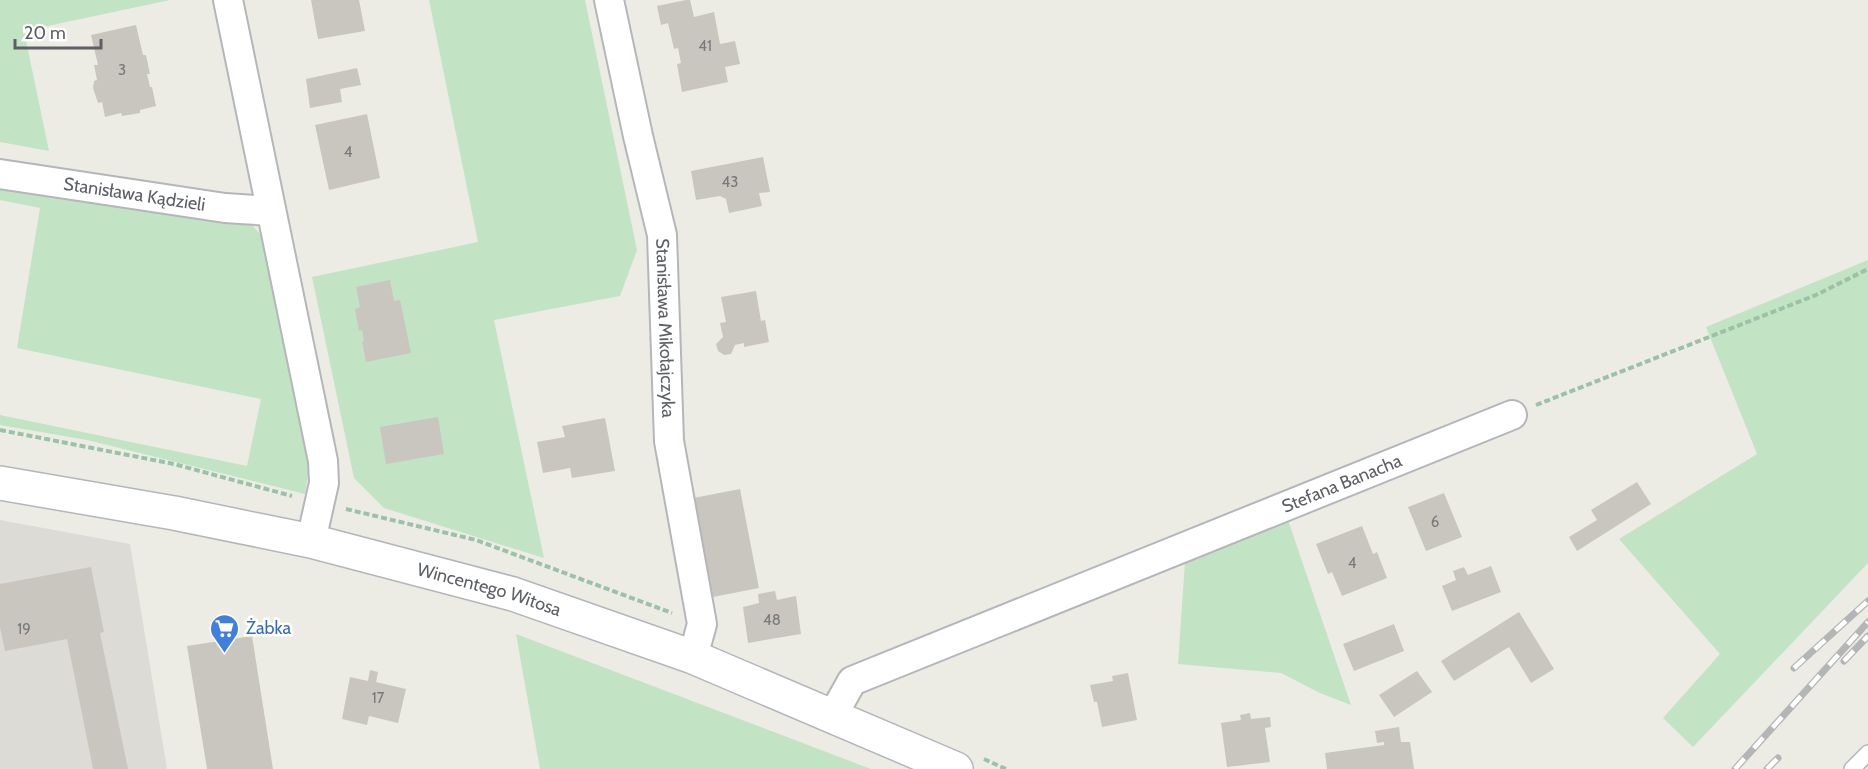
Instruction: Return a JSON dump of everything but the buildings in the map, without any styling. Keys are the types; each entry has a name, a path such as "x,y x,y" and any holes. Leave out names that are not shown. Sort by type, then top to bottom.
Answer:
{"street":[{"path":"228,0 322,461 324,483 311,541"},
{"name":"Stanisława Mikołajczyka","path":"609,0 662,235 669,441 702,624 693,657"},
{"name":"Stanisława Kądzieli","path":"0,174 225,208 271,211"},
{"name":"Stefana Banacha","path":"833,715 852,681 1512,414"},
{"name":"Wincentego Witosa","path":"0,483 174,513 311,541 513,594 693,657 956,769"}],"lane":[{"path":"1852,769 1868,753"}],"path":[{"path":"1512,414 1816,295 1868,269"}],"shaded area":[{"path":"0,520 130,544 167,769 0,769"}],"green space":[{"path":"0,0 170,0 24,31 49,151 0,142"},
{"path":"429,0 585,0 637,250 620,296 494,320 544,558 384,508 354,478 312,277 478,242"},
{"path":"0,181 250,223 262,236 309,467 305,494 87,440 0,425 0,415 247,466 261,399 17,348 40,208 0,200"},
{"path":"1868,260 1868,563 1693,747 1663,718 1720,654 1619,539 1757,454 1706,327"},
{"path":"1288,520 1351,705 1320,693 1281,673 1178,664 1185,562"},
{"path":"516,634 871,769 540,769"}],"railway":[{"path":"1794,668 1868,601"},
{"path":"1735,769 1868,622"},
{"path":"1844,661 1868,636"},
{"path":"1767,769 1778,758"}],"place":[{"name":"Żabka","path":"225,654"}]}
